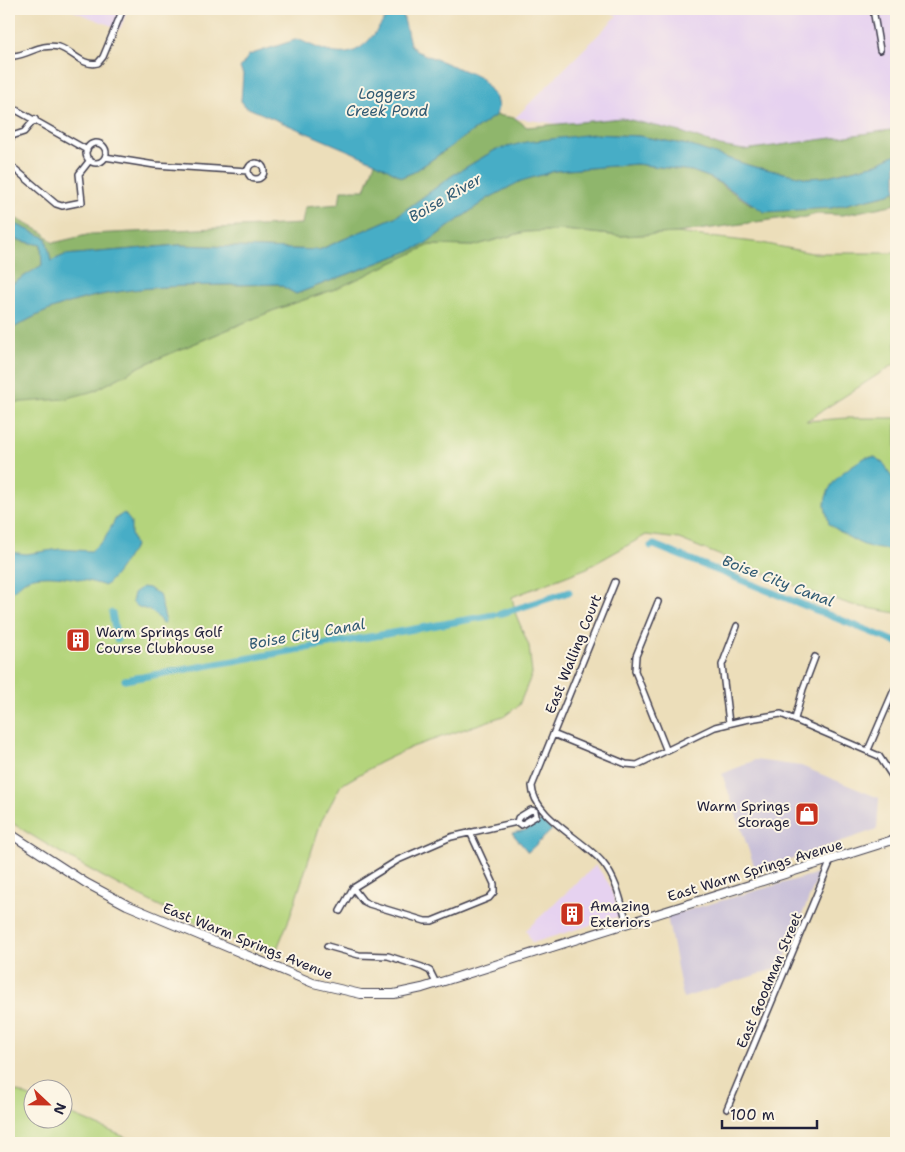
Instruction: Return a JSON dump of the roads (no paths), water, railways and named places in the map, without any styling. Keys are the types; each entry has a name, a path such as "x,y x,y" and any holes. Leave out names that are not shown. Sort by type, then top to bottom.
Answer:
{"street":[{"path":"10,56 43,46 58,47 88,63 98,63 103,57 123,9"},
{"path":"873,9 880,50"},
{"path":"9,106 35,119 60,137 87,150 90,160"},
{"path":"9,144 12,136 24,132 35,119"},
{"path":"87,150 92,145 100,145 105,149 105,157"},
{"path":"90,160 99,162 105,157 155,165 248,171"},
{"path":"9,164 62,206 82,202 79,174 90,160"},
{"name":"East Walling Court","path":"538,809 532,793 532,786 615,582"},
{"path":"658,602 634,664 637,678 666,749"},
{"path":"729,723 722,665 737,626"},
{"path":"795,719 803,689 815,657"},
{"path":"868,750 894,690"},
{"path":"553,734 632,765 701,733 729,723 774,714 795,719 868,750 884,761 896,782"},
{"path":"340,910 353,888 378,871 419,849 470,832 517,822 522,825 536,816 538,809 602,861 617,890 627,923"},
{"path":"353,888 363,901 369,904 425,922 439,919 490,898 494,892 494,884 470,832"},
{"name":"East Warm Springs Avenue","path":"9,833 86,883 127,905 314,983 361,994 394,994 436,983 896,839"},
{"name":"East Goodman Street","path":"727,1109 831,859"},
{"path":"327,946 359,955 388,956 422,967 430,971 436,983"}],"water":[{"name":"Loggers Creek Pond","path":"391,9 398,9 403,15 410,44 416,51 480,77 496,98 498,107 496,115 414,172 402,177 375,162 246,107 241,101 243,74 240,68 249,55 298,39 330,52 343,53 353,51 363,46 372,37"},
{"name":"Boise River","path":"593,134 639,136 688,145 751,166 808,178 824,177 876,164 896,154 896,190 889,194 831,208 764,212 727,187 711,178 692,171 636,164 555,171 521,181 487,199 422,246 296,294 278,284 174,286 139,289 105,294 72,302 40,314 9,331 9,286 42,265 41,245 9,238 9,221 46,238 51,261 65,255 179,245 319,250 397,216 453,175 495,150 526,142"},
{"path":"866,457 875,457 885,465 896,485 896,549 869,547 853,540 829,524 825,504 830,488 839,476"},
{"path":"124,513 131,522 131,534 135,546 119,570 105,586 78,579 45,576 28,579 9,593 9,552 26,554 60,549 91,551 104,540 116,518"},
{"path":"142,587 159,594 165,624 162,624 150,611 132,602 134,593"},
{"path":"541,821 552,830 528,852 512,833 526,830"}],"waterway":[{"name":"Boise City Canal","path":"651,546 654,545 896,642"},
{"name":"Boise City Canal","path":"500,614 569,592"},
{"name":"Boise City Canal","path":"112,613 117,639"},
{"name":"Boise City Canal","path":"125,680 494,615"}],"place":[{"name":"Warm Springs Golf Course Clubhouse","path":"78,640"},
{"name":"Warm Springs Storage","path":"807,814"},
{"name":"Amazing Exteriors","path":"572,914"}]}
